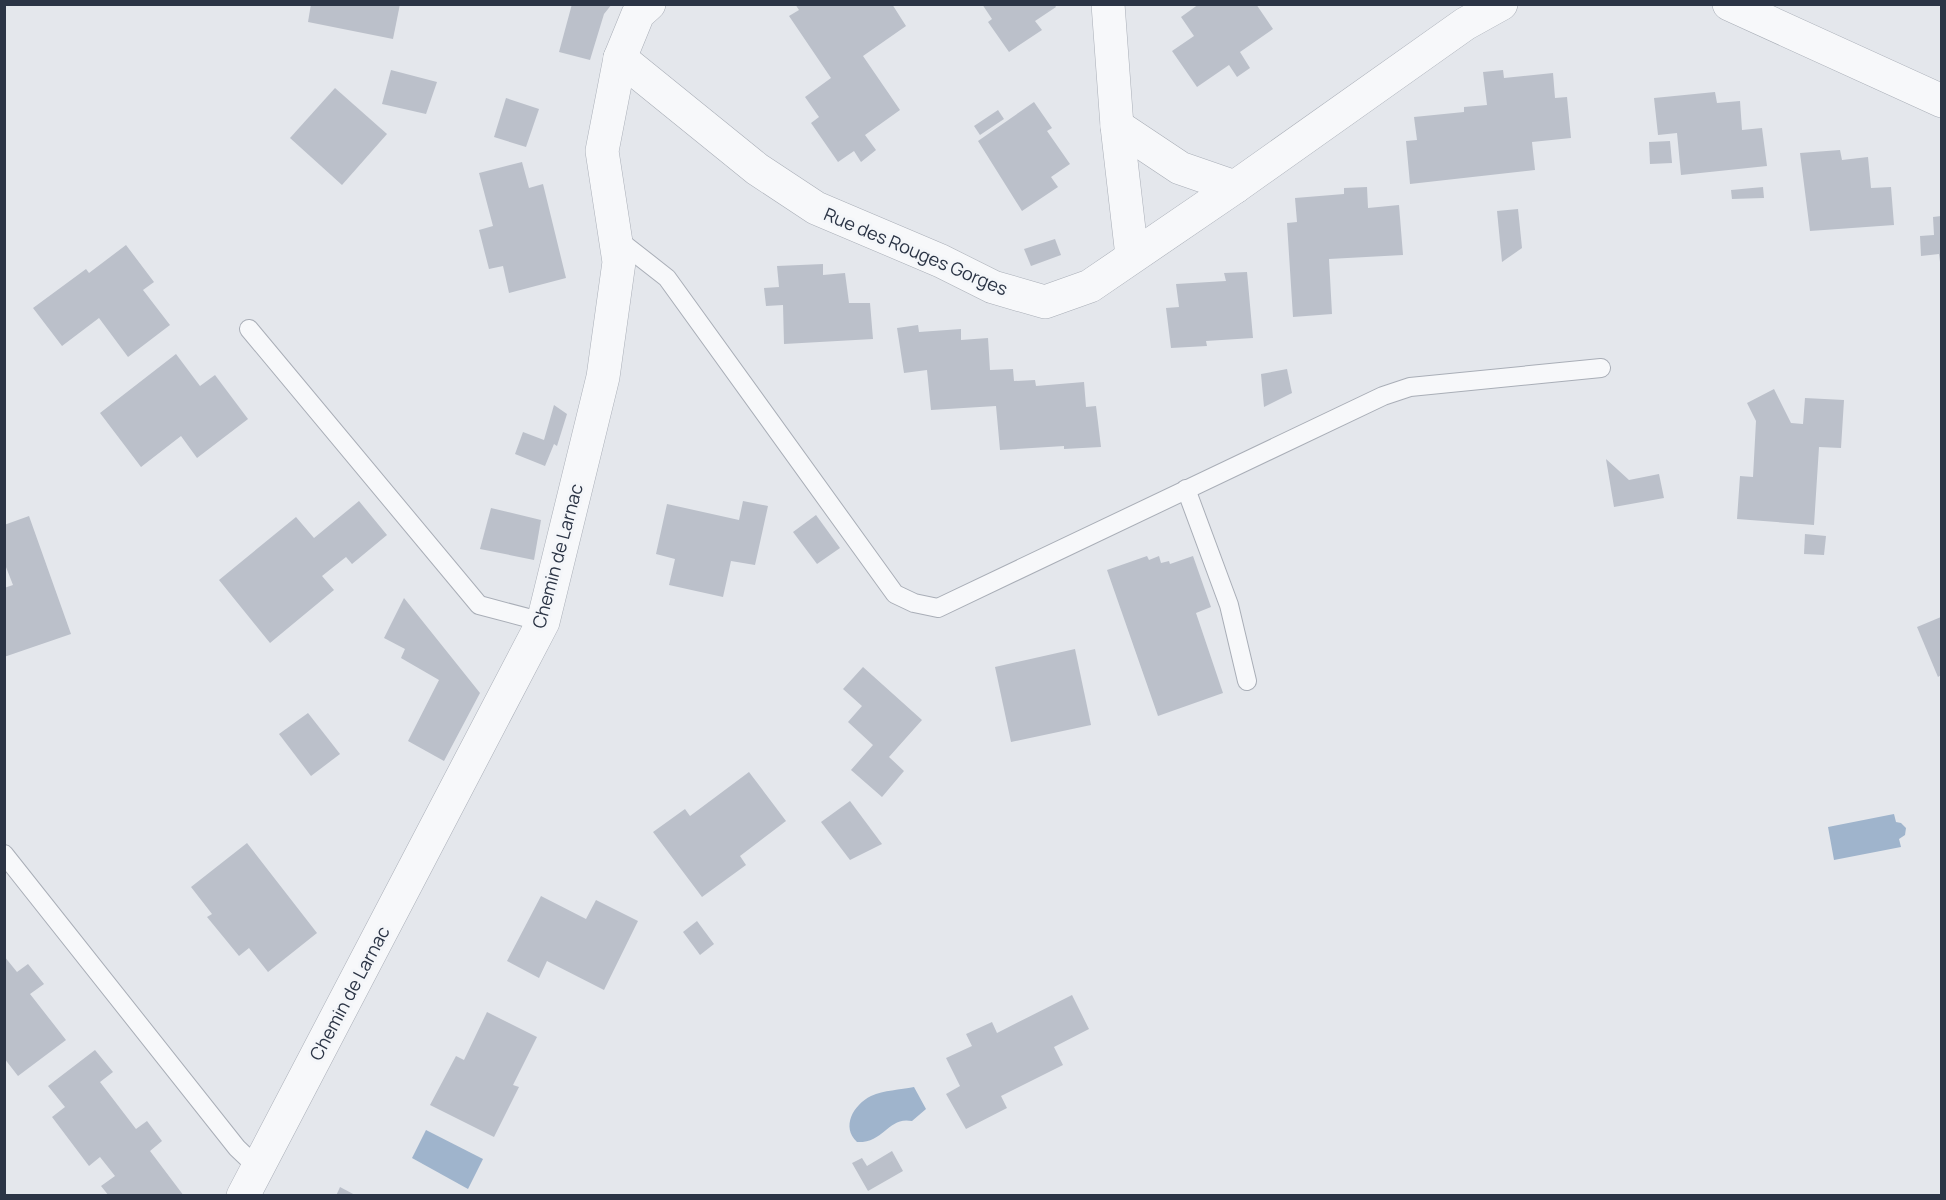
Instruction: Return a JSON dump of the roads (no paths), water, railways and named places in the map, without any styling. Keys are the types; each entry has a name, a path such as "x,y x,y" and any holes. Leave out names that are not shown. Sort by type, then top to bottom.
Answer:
{"street":[{"name":"Chemin de Larnac","path":"251,1182 543,622 603,377 619,262 602,150 621,58 638,14 649,4"},
{"path":"1108,4 1117,126 1132,256"},
{"name":"Rue des Rouges Gorges","path":"621,58 757,169 816,208 941,261 993,286 1045,302 1090,286 1235,187 1464,14 1501,4"},
{"path":"1729,4 1941,101"},
{"path":"1117,126 1180,168 1235,187"}],"lane":[{"path":"615,237 667,278 895,594 914,603 938,608 1383,396 1410,387 1601,368"},
{"path":"249,329 479,605 543,622"},
{"path":"1186,489 1229,605 1247,681"},
{"path":"4,854 237,1148 251,1182"}],"water":[{"path":"1894,814 1896,822 1906,828 1905,835 1899,839 1901,847 1834,860 1828,827"},
{"path":"914,1087 926,1109 912,1121 897,1122 874,1138 857,1142 852,1136 850,1123 859,1105 876,1094"},
{"path":"426,1130 483,1159 468,1189 412,1158"}]}
